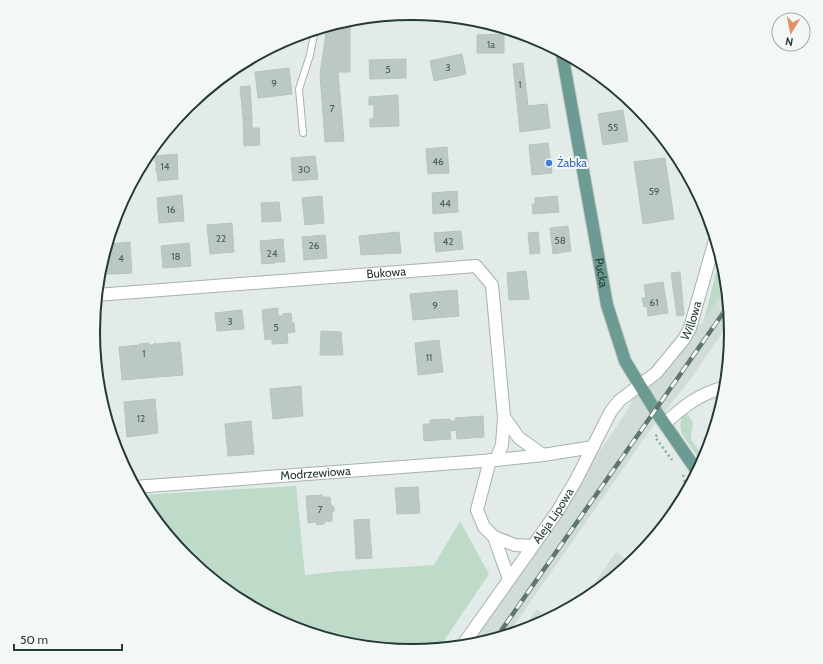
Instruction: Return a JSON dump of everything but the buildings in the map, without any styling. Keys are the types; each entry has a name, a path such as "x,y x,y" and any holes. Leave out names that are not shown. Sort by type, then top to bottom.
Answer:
{"main road":[{"name":"Pucka","path":"563,60 606,305 625,360 664,424 693,465"}],"street":[{"name":"Willowa","path":"640,385 656,373 684,339 690,328 712,249"},
{"name":"Bukowa","path":"102,295 476,266 492,285 504,417 502,445 493,460 477,510 484,527 494,537"},
{"name":"Aleja Lipowa","path":"467,639 557,512 576,480 611,410 619,401 640,385"},
{"path":"664,424 695,399 709,391 719,389"},
{"path":"504,417 519,438 543,455"},
{"name":"Modrzewiowa","path":"140,487 493,460 543,455 593,447"},
{"path":"494,537 514,545 532,546"},
{"path":"494,537 509,580"}],"lane":[{"path":"303,133 299,89 310,55 314,36"}],"path":[{"path":"653,430 657,435 655,437 675,465"},
{"path":"679,470 685,482"}],"shaded area":[{"path":"721,295 724,331 689,381 650,430 513,627 470,638 621,420 653,365 685,329 701,324"},
{"path":"616,552 626,559 601,580 593,586"},
{"path":"537,609 544,614 531,620 528,621"}],"green space":[{"path":"717,268 721,295 704,320"},
{"path":"686,412 693,422 691,439 700,452 697,456 682,434 682,417"},
{"path":"296,486 305,575 341,571 434,565 460,521 489,574 443,642 412,644 351,638 311,627 274,612 255,602 222,580 191,553 177,538 145,495"}],"railway":[{"path":"501,630 723,313"}],"place":[{"name":"Żabka","path":"549,163"}]}
